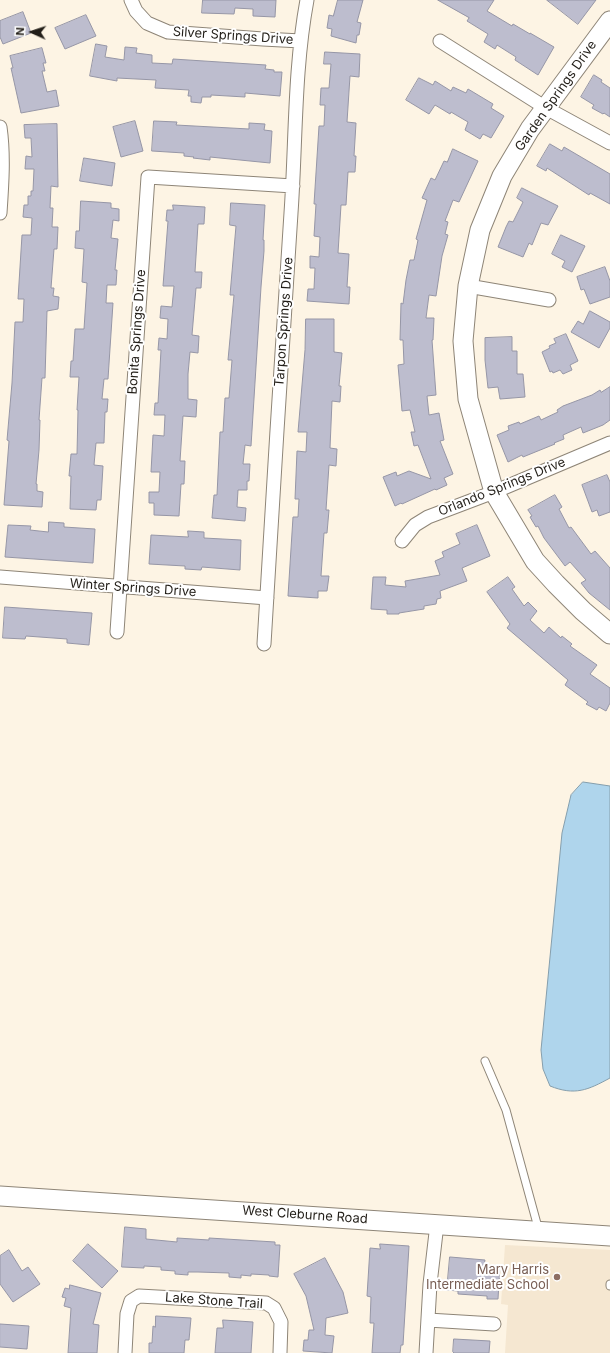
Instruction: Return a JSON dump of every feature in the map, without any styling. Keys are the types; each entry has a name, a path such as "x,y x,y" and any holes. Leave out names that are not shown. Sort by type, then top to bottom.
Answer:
{"street":[{"name":"Silver Springs Drive","path":"131,0 136,11 147,23 168,32 301,41"},
{"name":"Tarpon Springs Drive","path":"264,644 299,59 307,0"},
{"name":"Garden Springs Drive","path":"610,22 530,129 502,176 480,230 468,286 463,341 468,399 494,492 535,561 583,611 610,634"},
{"path":"440,41 546,108 610,143"},
{"path":"0,127 2,144 2,189 0,213"},
{"name":"Bonita Springs Drive","path":"117,632 148,178 292,186"},
{"path":"468,286 549,300"},
{"name":"Orlando Springs Drive","path":"402,541 415,525 428,517 494,492 610,443"},
{"name":"Winter Springs Drive","path":"0,577 267,598"},
{"name":"West Cleburne Road","path":"0,1196 610,1236"},
{"path":"426,1353 436,1224"},
{"name":"Lake Stone Trail","path":"125,1353 127,1314 131,1301 139,1296 266,1303 274,1308 281,1322 280,1353"},
{"path":"428,1320 494,1324"}],"lane":[{"path":"485,1061 506,1110 539,1231"}],"shaded area":[{"name":"Mary Harris Intermediate School","path":"505,1245 610,1250 610,1353 505,1353 508,1305 501,1304"}],"water":[{"path":"583,782 610,786 610,1078 595,1086 581,1090 567,1091 550,1086 543,1069 541,1050 562,833 571,795"}],"building":[{"path":"203,0 276,0 275,17 253,16 253,9 235,8 234,14 202,13"},
{"path":"338,0 363,0 357,22 361,23 356,43 331,36 332,29 327,28 329,15 333,16"},
{"path":"438,0 494,0 487,11 512,26 513,24 554,47 538,75 515,60 516,57 497,45 495,49 484,42 488,34 467,21 469,18"},
{"path":"547,0 596,0 578,24"},
{"path":"23,12 31,33 3,44 0,37 0,21"},
{"path":"86,15 96,36 65,49 55,28"},
{"path":"96,44 107,46 105,57 124,60 125,47 137,48 136,53 152,55 152,63 172,64 173,59 266,65 265,69 274,70 274,72 282,72 280,96 245,93 245,97 211,95 211,97 202,97 201,103 191,102 191,96 188,96 189,90 155,88 156,80 117,78 117,81 90,76"},
{"path":"42,48 46,63 43,63 45,71 42,71 47,92 56,90 59,106 21,113 11,68 13,68 10,56"},
{"path":"325,52 360,54 359,77 350,76 347,122 356,123 354,156 356,156 355,172 348,172 346,205 341,205 338,253 349,254 347,287 350,287 349,304 307,301 308,289 314,289 315,268 310,268 310,256 319,257 320,237 314,236 316,204 314,204 319,126 324,126 325,105 320,105 321,88 329,88 331,64 324,64"},
{"path":"594,75 610,88 610,117 592,108 594,105 581,97"},
{"path":"419,78 433,85 435,81 451,91 453,87 466,93 468,89 493,104 491,108 504,116 491,138 483,134 480,139 465,130 468,122 451,112 450,114 435,105 429,114 406,100"},
{"path":"135,121 143,151 121,157 113,127"},
{"path":"154,121 177,122 176,125 249,129 249,123 265,124 264,130 272,131 270,163 210,157 210,160 184,156 184,153 152,151"},
{"path":"57,124 58,187 51,186 50,208 53,208 52,227 58,227 57,249 54,249 51,288 54,288 53,296 59,297 58,309 47,311 45,378 42,378 36,484 37,491 43,492 42,507 4,505 15,322 23,322 24,299 18,299 22,235 31,235 32,218 23,217 24,205 28,205 28,196 31,196 31,191 33,191 34,169 25,169 26,156 32,157 31,138 25,138 24,125"},
{"path":"550,144 562,151 564,147 610,174 610,204 590,193 589,195 547,168 546,171 537,166"},
{"path":"453,149 478,161 459,202 453,200 445,221 448,222 445,234 448,235 442,256 436,296 429,295 426,318 434,318 432,340 436,395 427,396 429,415 439,413 444,440 440,441 453,474 444,478 447,485 395,506 383,477 396,472 397,476 409,471 431,479 418,445 414,446 411,432 415,432 410,410 402,411 398,365 404,364 403,340 400,340 401,303 403,304 410,260 414,260 418,240 416,239 427,200 422,198 431,178 435,180 444,161 447,162"},
{"path":"84,158 115,163 112,186 80,181"},
{"path":"522,188 558,206 548,225 541,223 532,245 529,243 523,257 498,247 509,221 513,222 523,202 517,198"},
{"path":"81,201 111,203 111,208 119,209 119,221 113,220 111,238 118,239 115,270 117,270 116,285 107,285 106,303 113,303 108,379 104,379 102,399 108,399 107,412 105,412 104,443 96,443 94,465 103,466 101,500 97,500 96,510 70,509 71,476 69,476 71,454 77,454 79,377 70,377 71,361 73,361 75,329 84,329 87,283 82,282 84,249 75,248 76,231 79,231"},
{"path":"231,203 265,205 263,240 264,251 251,446 245,445 243,464 250,464 249,481 247,481 247,490 238,490 237,507 246,508 245,521 212,518 214,495 217,495 220,432 223,432 225,398 229,398 232,360 228,360 234,295 230,295 236,226 230,225"},
{"path":"173,205 205,207 204,224 198,224 195,272 202,272 201,288 196,288 192,335 199,336 198,353 190,352 188,374 188,399 197,400 196,417 183,416 180,461 185,461 184,484 181,484 179,516 154,515 154,503 149,503 149,492 159,492 160,472 151,472 153,435 164,436 165,415 154,415 155,403 158,403 161,350 158,350 159,338 167,339 168,319 160,318 161,306 172,307 174,286 163,286 168,221 166,221 167,210 173,210"},
{"path":"561,235 585,246 572,272 562,267 565,261 552,254"},
{"path":"605,267 610,281 610,297 590,304 584,289 581,290 577,277"},
{"path":"590,311 610,322 610,328 599,348 571,332 578,321 583,324"},
{"path":"306,319 334,319 334,352 342,353 339,386 341,386 340,402 332,401 330,448 337,449 336,466 329,465 326,510 329,510 327,533 324,533 321,576 329,576 327,591 318,591 318,598 288,596 293,517 298,517 299,499 295,499 297,451 306,452 307,432 298,432"},
{"path":"566,334 578,361 570,365 572,370 563,374 560,370 553,373 552,371 550,372 542,352 550,348 549,346 556,343 554,339"},
{"path":"512,337 512,351 517,351 517,374 523,374 525,397 500,399 498,387 488,388 485,360 485,338"},
{"path":"610,387 610,420 603,425 583,433 581,427 563,435 564,439 554,443 555,444 523,457 522,455 508,462 497,435 509,430 508,426 519,422 520,424 539,416 541,420 558,412 557,410 563,406 592,395 600,390 601,392"},
{"path":"607,475 610,482 610,512 599,516 597,510 592,512 582,485"},
{"path":"555,495 562,507 559,509 569,528 571,527 591,554 595,551 610,568 610,610 589,593 581,583 586,580 570,562 565,566 544,538 538,526 536,527 530,517 532,516 528,510"},
{"path":"49,522 64,523 64,527 95,529 93,563 5,557 8,525 31,526 30,530 48,532"},
{"path":"477,525 490,556 462,568 467,581 440,591 441,598 437,599 436,604 424,606 424,609 399,614 387,614 387,610 371,609 373,577 386,577 385,585 406,587 405,581 440,575 435,561 444,557 442,552 460,544 456,534"},
{"path":"188,531 204,532 204,538 241,540 240,570 202,567 201,570 185,569 185,566 149,564 151,535 188,537"},
{"path":"508,577 515,587 512,589 524,606 528,602 537,611 530,620 544,633 549,627 561,638 562,636 572,644 570,646 597,665 590,674 610,688 610,703 606,711 599,707 597,710 586,704 588,702 565,685 568,680 507,628 510,624 487,592"},
{"path":"5,607 92,613 89,645 67,643 67,639 26,636 25,639 3,638"},
{"path":"125,1227 146,1229 146,1239 177,1242 177,1238 209,1240 209,1238 275,1242 275,1245 280,1245 278,1277 251,1274 251,1276 241,1275 241,1278 229,1277 229,1273 198,1272 188,1272 188,1275 175,1274 175,1271 161,1270 161,1267 122,1267"},
{"path":"88,1244 118,1271 102,1288 73,1261"},
{"path":"380,1244 409,1246 403,1345 401,1345 400,1353 372,1353 374,1323 370,1323 371,1297 367,1296 370,1248 380,1249"},
{"path":"9,1250 22,1271 28,1267 40,1284 13,1302 0,1284 0,1256"},
{"path":"450,1257 485,1260 484,1265 500,1266 498,1299 487,1299 487,1296 458,1294 458,1291 447,1290"},
{"path":"325,1258 343,1292 348,1313 326,1318 325,1335 334,1336 332,1353 303,1351 304,1340 308,1340 309,1330 314,1330 306,1296 294,1274"},
{"path":"70,1285 101,1293 93,1324 99,1325 97,1353 68,1353 71,1308 64,1306 66,1298 62,1297 65,1288 69,1289"},
{"path":"156,1316 191,1318 189,1340 185,1340 184,1353 149,1353 149,1343 152,1343 153,1326 155,1327"},
{"path":"223,1320 253,1322 251,1353 215,1353 217,1328 223,1328"},
{"path":"0,1324 29,1326 27,1349 0,1347"},
{"path":"454,1339 490,1341 489,1353 454,1353"}],"place":[{"name":"Mary Harris Intermediate School","path":"557,1277"}]}
